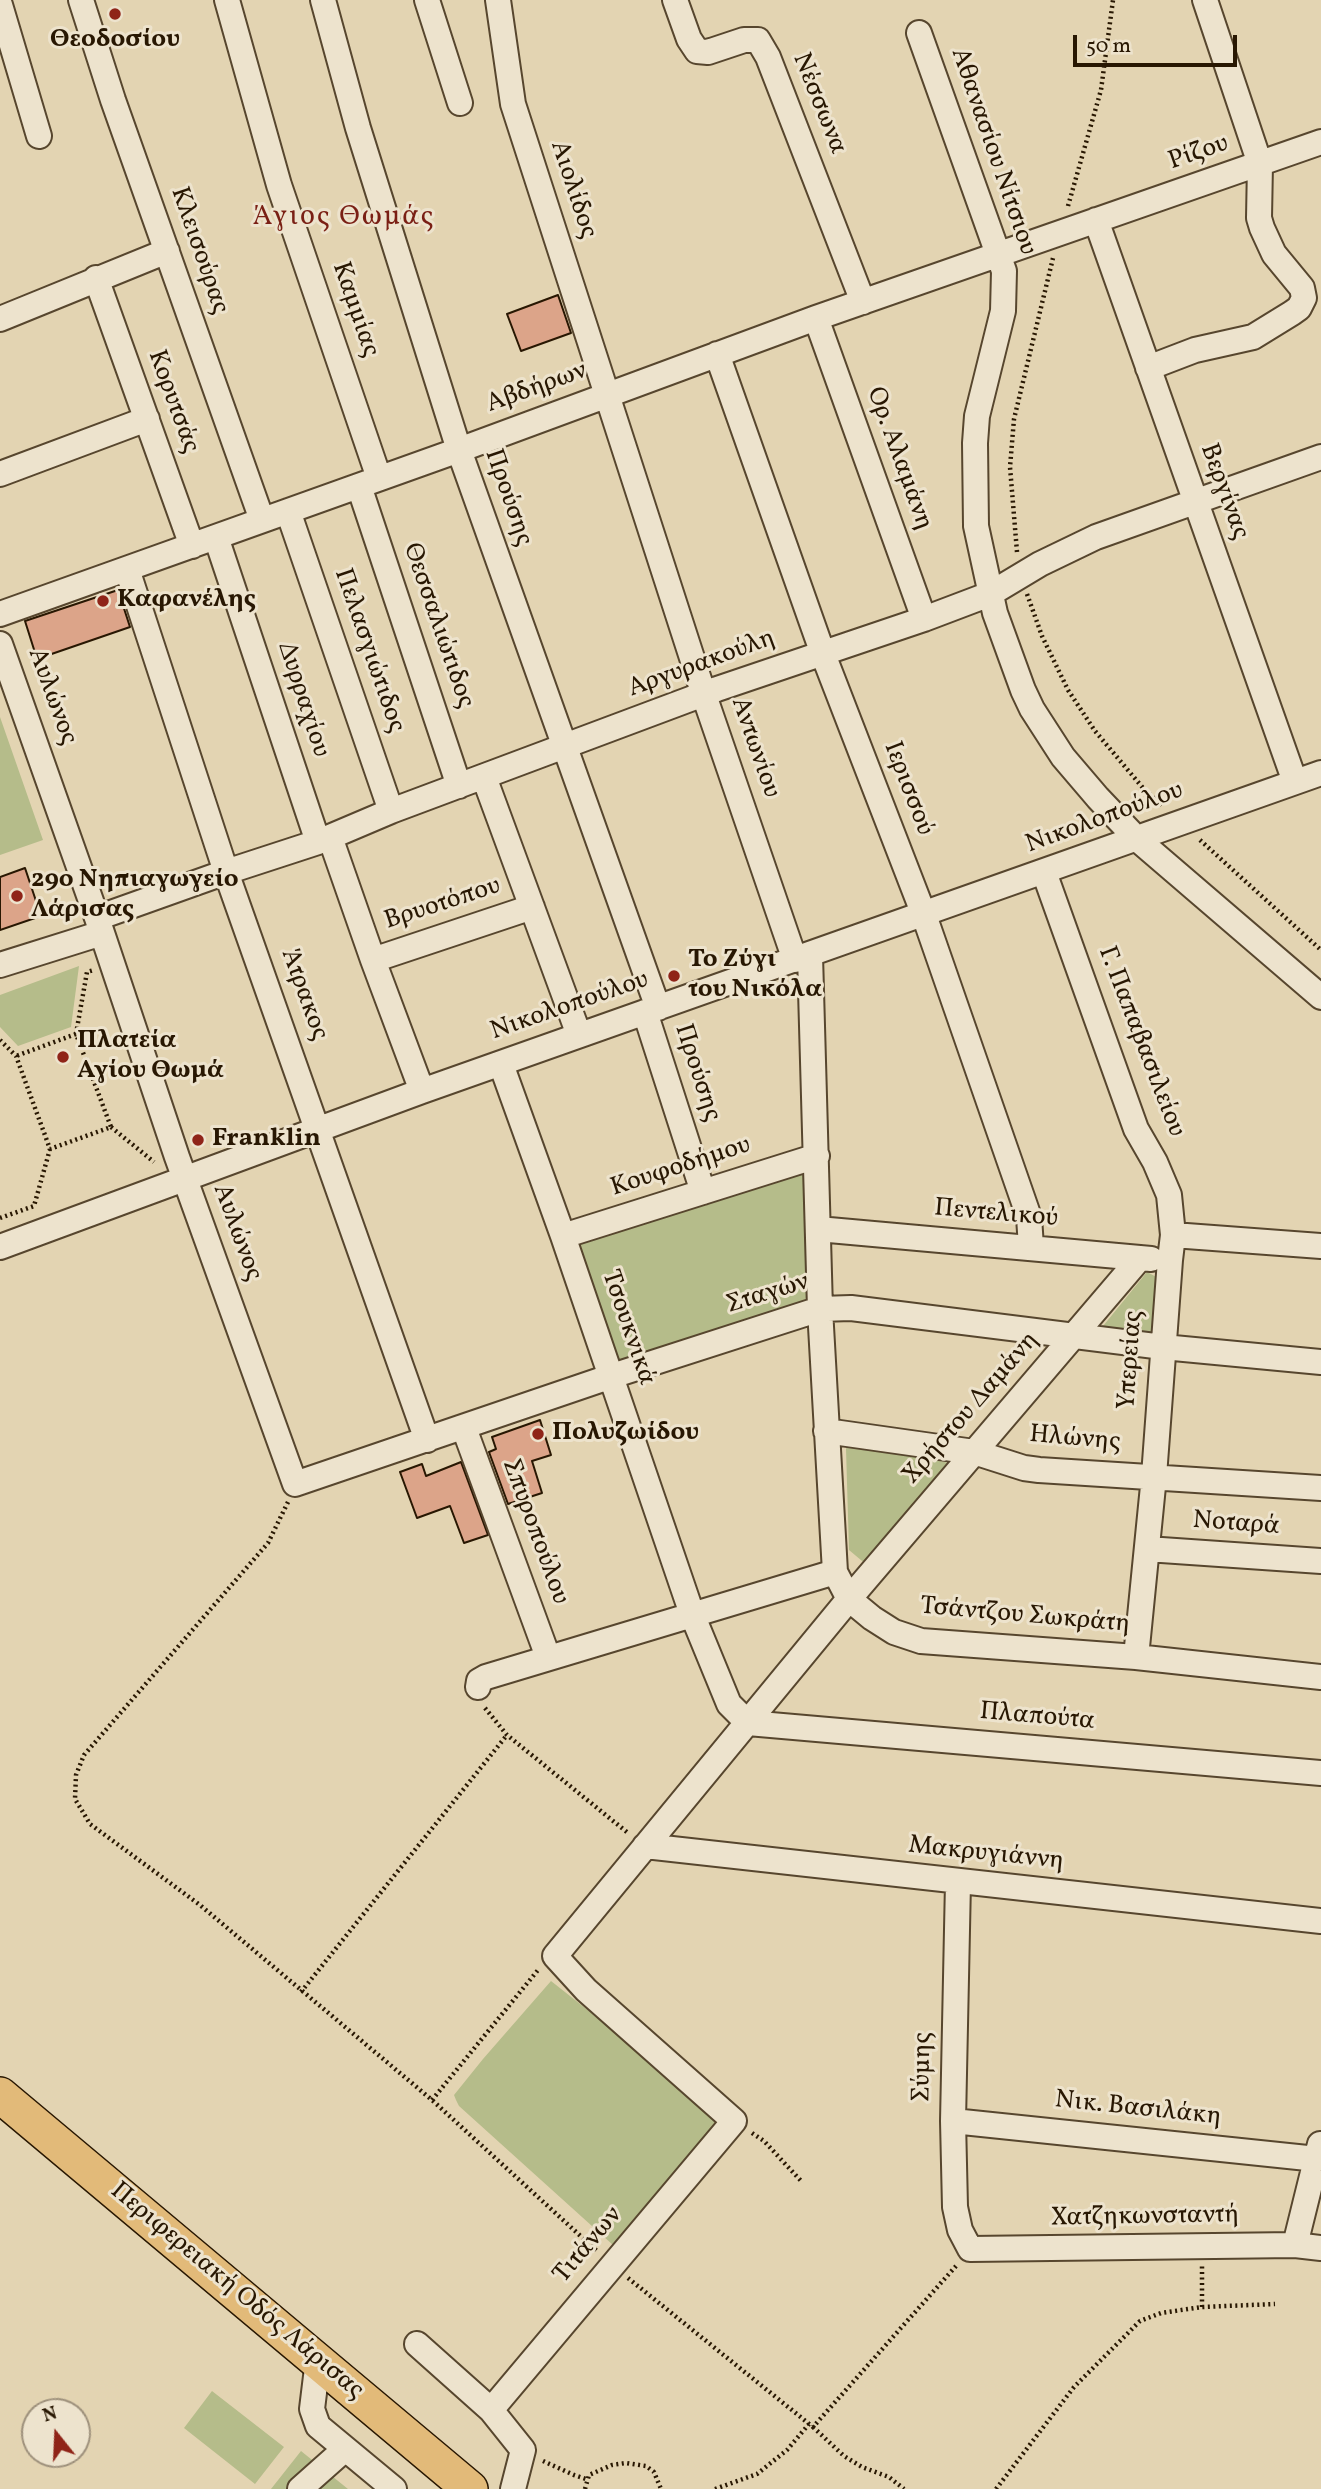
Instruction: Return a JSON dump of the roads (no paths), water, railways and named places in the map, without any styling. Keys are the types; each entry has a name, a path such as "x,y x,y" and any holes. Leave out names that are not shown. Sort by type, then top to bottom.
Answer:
{"highway":[{"name":"Περιφερειακή Οδός Λάρισας","path":"0,2095 470,2489"}],"street":[{"name":"Κλεισούρας","path":"81,0 262,520"},
{"name":"Καμμίας","path":"227,0 279,185 369,482"},
{"name":"Προύσης","path":"323,0 358,128 459,450 563,746 651,1010 703,1192"},
{"path":"427,0 460,103"},
{"name":"Αιολίδος","path":"498,0 513,104 608,394"},
{"name":"Νέσσωνα","path":"675,0 689,39 697,51 708,52 744,40 758,40 768,57 863,302"},
{"path":"1148,368 1195,350 1253,337 1292,313 1303,302 1302,288 1274,254 1262,228 1259,218 1260,164 1205,0"},
{"path":"0,5 39,136"},
{"name":"Αθανασίου Νίτσιου","path":"919,33 1004,271 1003,311 979,407 975,443 975,526 990,594 1005,644 1032,709 1063,757 1137,839 1321,997"},
{"name":"Ρίζου","path":"1096,220 1321,142"},
{"name":"Αβδήρων","path":"0,614 459,450 816,318 1096,220"},
{"name":"Βεργίνας","path":"1096,220 1295,782"},
{"path":"0,319 167,251"},
{"name":"Κορυτσάς","path":"96,278 191,546"},
{"name":"Ορ. Αλαμάνη","path":"816,318 924,619"},
{"name":"Ιερισσού","path":"717,354 823,654 924,915 1030,1217 1031,1247"},
{"name":"Αντωνίου","path":"608,394 704,695 803,958 817,1156 820,1309 835,1572"},
{"path":"0,474 147,419"},
{"name":"Αργυρακούλη","path":"0,965 226,872 324,840 391,811 563,746 990,594 1051,558 1096,537 1321,457"},
{"name":"Θεσσαλιώτιδος","path":"369,482 459,786"},
{"name":"Πελασγιώτιδος","path":"288,511 391,811"},
{"name":"Δυρραχίου","path":"216,537 324,840 422,1091"},
{"name":"Άτρακος","path":"127,569 226,872 319,1128 427,1440"},
{"name":"Αυλώνος","path":"0,644 181,1167 295,1484"},
{"name":"Νικολοπούλου","path":"1,1245 181,1167 319,1128 1321,773"},
{"path":"484,776 579,1035"},
{"name":"Γ. Παπαβασιλείου","path":"1044,872 1136,1129 1155,1162 1169,1195 1173,1235"},
{"name":"Βρυοτόπου","path":"373,960 532,907"},
{"name":"Τσουκνικά","path":"501,1063 564,1236 692,1614 729,1704 748,1723"},
{"name":"Κουφοδήμου","path":"564,1236 817,1156"},
{"name":"Πεντελικού","path":"818,1229 1170,1260"},
{"path":"1173,1235 1321,1246"},
{"name":"Υπερείας","path":"1136,1657 1154,1476 1173,1235"},
{"name":"Χρήστου Δαμάνη","path":"734,2121 586,1990 555,1956 849,1599 1140,1258"},
{"name":"Σταγών","path":"295,1484 612,1376 820,1309 851,1308 1163,1347 1321,1362"},
{"name":"Σπυροπούλου","path":"464,1427 548,1657"},
{"name":"Ηλώνης","path":"826,1431 974,1452 1039,1470 1321,1489"},
{"name":"Νοταρά","path":"1147,1549 1321,1561"},
{"path":"478,1686 479,1681 486,1677 548,1657 835,1572"},
{"name":"Τσάντζου Σωκράτη","path":"835,1572 849,1599 872,1618 894,1632 921,1641 1136,1657 1321,1677"},
{"name":"Πλαπούτα","path":"748,1723 1321,1773"},
{"name":"Μακρυγιάννη","path":"645,1846 1321,1921"},
{"name":"Σύμης","path":"958,1882 953,2121 955,2207 960,2230 970,2249"},
{"name":"Τιτάνων","path":"491,2410 734,2121"},
{"name":"Νικ. Βασιλάκη","path":"953,2121 1319,2150"},
{"path":"1295,2245 1319,2150"},
{"name":"Χατζηκωνσταντή","path":"970,2249 1295,2245 1321,2248"},
{"path":"417,2344 491,2410 523,2451 513,2489"},
{"path":"318,2360 312,2409 318,2426 394,2489"},
{"path":"300,2489 345,2449"}],"place":[{"name":"Θεοδοσίου","path":"115,14"},
{"name":"Καφανέλης","path":"103,601"},
{"name":"29ο Νηπιαγωγείο Λάρισας","path":"17,896"},
{"name":"Το Ζύγι του Νικόλα","path":"674,976"},
{"name":"Πλατεία Αγίου Θωμά","path":"63,1057"},
{"name":"Franklin","path":"198,1140"},
{"name":"Πολυζωίδου","path":"538,1434"}],"district":[{"name":"Άγιος Θωμάς","path":"344,219"}]}
